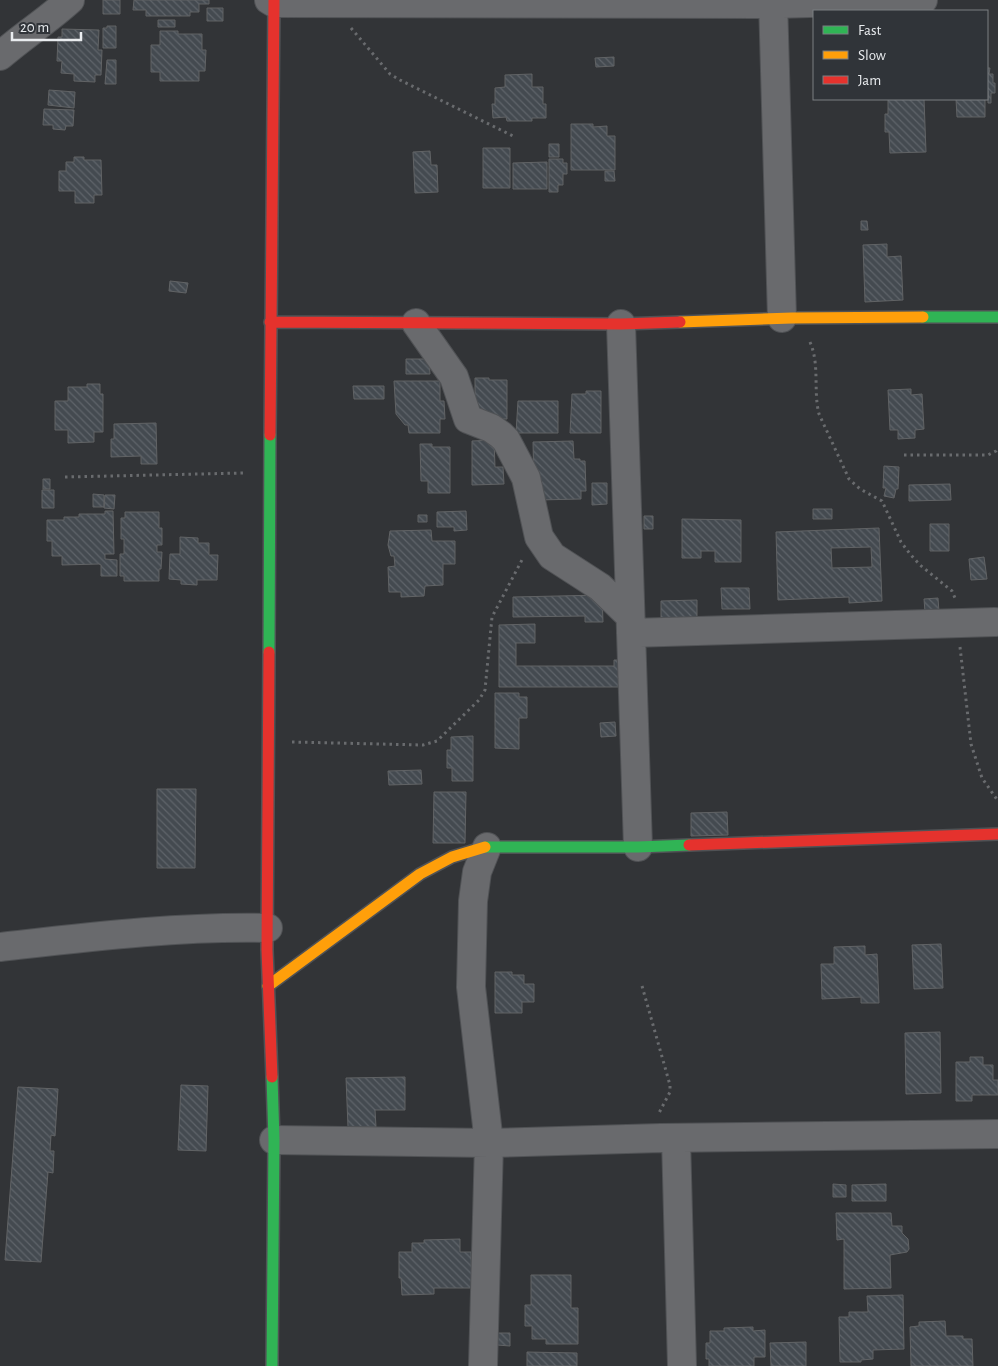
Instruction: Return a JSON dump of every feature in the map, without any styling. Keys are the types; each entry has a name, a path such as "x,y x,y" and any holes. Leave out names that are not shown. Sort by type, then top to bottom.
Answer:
{"street":[{"path":"0,56 16,41 50,18 70,0"},
{"path":"272,1366 274,1140 268,986 268,928 272,1 329,3 923,0"},
{"path":"773,2 787,318"},
{"path":"270,322 622,324 787,318 998,317"},
{"path":"416,323 454,377 468,418 491,428 501,435 514,453 530,491 537,533 552,556 600,587 631,624"},
{"path":"622,324 638,846"},
{"path":"631,624 995,622"},
{"path":"268,986 403,886 454,855 470,850 487,847 638,846 998,834"},
{"path":"482,1366 488,1143 471,987 473,901 477,872 487,847"},
{"path":"0,947 191,928 268,928"},
{"path":"274,1140 488,1143 668,1138 998,1134"},
{"path":"668,1138 682,1366"}],"path":[{"path":"329,3 390,74 515,137"},
{"path":"787,318 811,344 816,363 816,404 818,414 849,479 860,489 882,501 901,542 920,565 952,592 956,601 970,744 982,778 998,801"},
{"path":"904,455 988,455 998,448"},
{"path":"65,477 270,472"},
{"path":"269,742 423,745 437,741 479,700 486,690 492,617 537,533"},
{"path":"642,986 670,1085 670,1092 655,1121 655,1126 668,1138"}],"building":[{"path":"103,0 120,0 120,14 103,14"},
{"path":"134,0 209,0 209,4 199,4 199,12 190,12 190,16 146,16 146,10 133,10"},
{"path":"207,8 223,8 223,21 207,21"},
{"path":"158,20 175,20 175,27 158,27"},
{"path":"107,26 116,26 116,48 103,48 103,28 107,28"},
{"path":"62,29 99,30 98,50 102,50 101,75 95,75 95,82 74,81 74,74 61,73 62,61 57,61 58,37 62,37"},
{"path":"160,31 178,31 178,34 202,34 202,50 206,50 205,71 199,71 199,81 160,81 160,72 151,72 151,45 160,45"},
{"path":"614,57 614,66 596,67 595,58"},
{"path":"107,60 116,60 116,84 105,84"},
{"path":"988,68 990,68 989,74 993,74 995,93 991,93 991,103 988,103"},
{"path":"532,74 532,87 543,87 543,104 546,104 546,118 532,118 532,121 507,121 506,117 493,118 492,104 495,104 495,88 505,87 505,75"},
{"path":"49,90 75,92 74,108 48,105"},
{"path":"888,100 924,100 926,152 890,153 889,132 885,132 885,114 888,114"},
{"path":"956,100 985,100 985,117 957,117"},
{"path":"44,109 74,110 73,126 66,126 65,130 53,129 53,125 43,125"},
{"path":"571,124 593,124 593,127 607,126 607,136 615,136 615,170 571,170"},
{"path":"549,144 559,144 559,157 549,157"},
{"path":"483,148 510,148 510,188 483,188"},
{"path":"430,151 431,165 437,165 438,192 415,193 413,152"},
{"path":"74,157 84,157 84,160 101,160 102,195 94,195 94,203 75,203 75,191 59,191 59,171 66,171 66,162 74,162"},
{"path":"549,159 563,159 563,163 567,163 567,174 563,174 563,185 558,185 558,192 549,192"},
{"path":"547,162 547,189 513,189 513,163"},
{"path":"605,171 614,171 615,181 605,181"},
{"path":"861,221 867,221 868,230 861,230"},
{"path":"887,244 887,257 901,256 903,300 865,302 863,245"},
{"path":"170,281 188,283 186,293 169,291"},
{"path":"406,359 429,359 430,374 406,374"},
{"path":"475,378 507,380 507,419 475,419"},
{"path":"394,381 440,381 440,401 444,401 445,419 440,419 440,433 409,433 408,425 405,425 396,414"},
{"path":"87,384 100,384 100,394 103,394 103,432 94,432 94,442 68,443 68,430 55,430 55,401 68,401 68,387 87,387"},
{"path":"353,386 384,386 384,399 354,399"},
{"path":"911,389 911,395 922,394 924,429 915,430 915,438 898,439 898,430 890,430 888,390"},
{"path":"586,391 601,391 601,433 570,433 572,394 586,394"},
{"path":"518,401 558,401 558,433 516,433"},
{"path":"156,423 157,464 141,464 141,456 111,457 111,439 114,439 114,424"},
{"path":"494,440 495,467 503,467 504,484 472,485 472,441"},
{"path":"573,441 574,459 585,461 586,491 581,491 581,499 538,500 534,487 533,442"},
{"path":"420,444 432,444 432,447 450,447 450,493 428,493 428,481 421,481"},
{"path":"884,466 899,467 898,489 896,489 894,498 884,496 886,488 883,488"},
{"path":"43,479 50,479 50,489 43,489"},
{"path":"592,483 607,483 607,504 592,505"},
{"path":"950,484 951,500 909,501 909,485"},
{"path":"42,490 54,490 54,508 42,508"},
{"path":"93,494 104,495 104,507 93,507"},
{"path":"105,495 115,495 114,509 104,508"},
{"path":"813,509 832,509 832,519 813,519"},
{"path":"105,511 113,511 114,554 105,554 105,559 117,560 117,576 101,576 101,565 99,564 62,565 62,556 52,556 52,541 47,541 47,520 64,520 64,517 79,517 79,514 105,514"},
{"path":"466,511 467,530 454,531 454,527 437,527 437,512"},
{"path":"125,512 159,512 159,528 162,528 162,545 157,545 157,552 162,552 159,581 124,581 124,576 120,576 120,554 124,554 124,539 121,539 121,518 125,518"},
{"path":"418,515 427,515 427,522 418,522"},
{"path":"644,516 653,516 653,529 644,529"},
{"path":"682,519 741,520 741,562 715,562 715,551 701,551 701,558 682,558"},
{"path":"930,524 949,524 949,551 930,551"},
{"path":"879,528 882,601 849,603 849,597 778,600 776,532","holes":["871,547 872,567 832,568 831,548"]},
{"path":"431,530 432,541 455,541 455,564 443,564 443,585 425,586 424,596 401,597 401,592 389,592 388,567 395,566 394,556 391,556 388,545 390,531"},
{"path":"180,537 198,538 198,543 209,543 209,555 218,555 217,580 197,580 197,585 181,584 181,580 169,579 170,554 180,554"},
{"path":"984,557 987,579 971,580 969,559"},
{"path":"721,588 749,588 750,609 722,609"},
{"path":"602,595 603,622 585,622 585,616 513,617 513,597"},
{"path":"938,598 939,612 925,612 924,599"},
{"path":"697,600 697,619 661,620 661,601"},
{"path":"535,624 535,643 516,643 516,666 614,666 614,660 629,660 629,687 499,687 499,625"},
{"path":"495,693 519,693 519,697 527,697 527,718 519,718 519,749 495,748"},
{"path":"615,722 616,736 601,737 600,723"},
{"path":"473,736 473,781 452,781 452,768 447,768 447,750 451,750 451,737"},
{"path":"421,770 422,784 389,785 388,771"},
{"path":"157,789 196,789 195,868 157,868"},
{"path":"434,792 466,792 465,843 433,843"},
{"path":"727,812 728,835 691,836 691,813"},
{"path":"941,944 943,988 914,989 912,945"},
{"path":"865,946 865,955 877,954 879,1003 861,1003 861,997 822,999 821,964 834,964 834,947"},
{"path":"495,972 512,972 512,975 524,975 524,984 534,984 534,1002 522,1002 522,1013 495,1013"},
{"path":"940,1032 941,1093 906,1094 905,1033"},
{"path":"970,1057 983,1057 983,1065 993,1065 993,1080 998,1080 998,1095 972,1095 972,1101 956,1101 956,1062 970,1062"},
{"path":"405,1077 405,1110 375,1110 376,1127 348,1127 346,1078"},
{"path":"181,1085 208,1086 206,1151 178,1150"},
{"path":"18,1087 58,1089 55,1136 51,1135 50,1151 54,1151 53,1173 48,1172 41,1262 5,1260"},
{"path":"833,1184 846,1185 846,1197 833,1197"},
{"path":"886,1184 886,1201 852,1201 852,1185"},
{"path":"836,1213 891,1213 892,1226 902,1226 902,1233 908,1239 909,1249 907,1252 890,1255 891,1288 844,1289 844,1239 837,1240"},
{"path":"460,1239 460,1252 471,1252 472,1288 434,1288 434,1294 402,1295 401,1278 399,1278 399,1252 412,1252 412,1243 424,1243 424,1240"},
{"path":"531,1275 571,1275 571,1308 578,1308 578,1344 546,1344 546,1339 532,1339 532,1326 525,1326 525,1305 531,1305"},
{"path":"903,1295 904,1349 873,1350 873,1359 861,1360 861,1362 840,1362 839,1317 849,1317 849,1312 868,1312 867,1296"},
{"path":"945,1321 946,1336 963,1336 963,1339 972,1339 973,1366 911,1366 910,1327 919,1326 919,1322"},
{"path":"753,1327 753,1331 765,1330 765,1357 754,1357 754,1366 709,1366 709,1359 706,1359 706,1343 710,1343 710,1331 724,1331 724,1328"},
{"path":"497,1333 510,1333 510,1346 497,1345"},
{"path":"806,1342 806,1366 771,1366 770,1343"},
{"path":"527,1352 577,1353 577,1366 527,1366"}],"traffic: fast":[{"path":"923,317 998,317"},
{"path":"269,652 270,435"},
{"path":"485,847 689,845"},
{"path":"272,1077 274,1140 272,1366"}],"traffic: slow":[{"path":"680,322 792,318 923,317"},
{"path":"268,986 420,874 452,857 485,847"}],"traffic: jam":[{"path":"270,435 274,0"},
{"path":"270,322 621,324 680,322"},
{"path":"269,652 267,950 272,1077"},
{"path":"689,845 998,834"}]}
